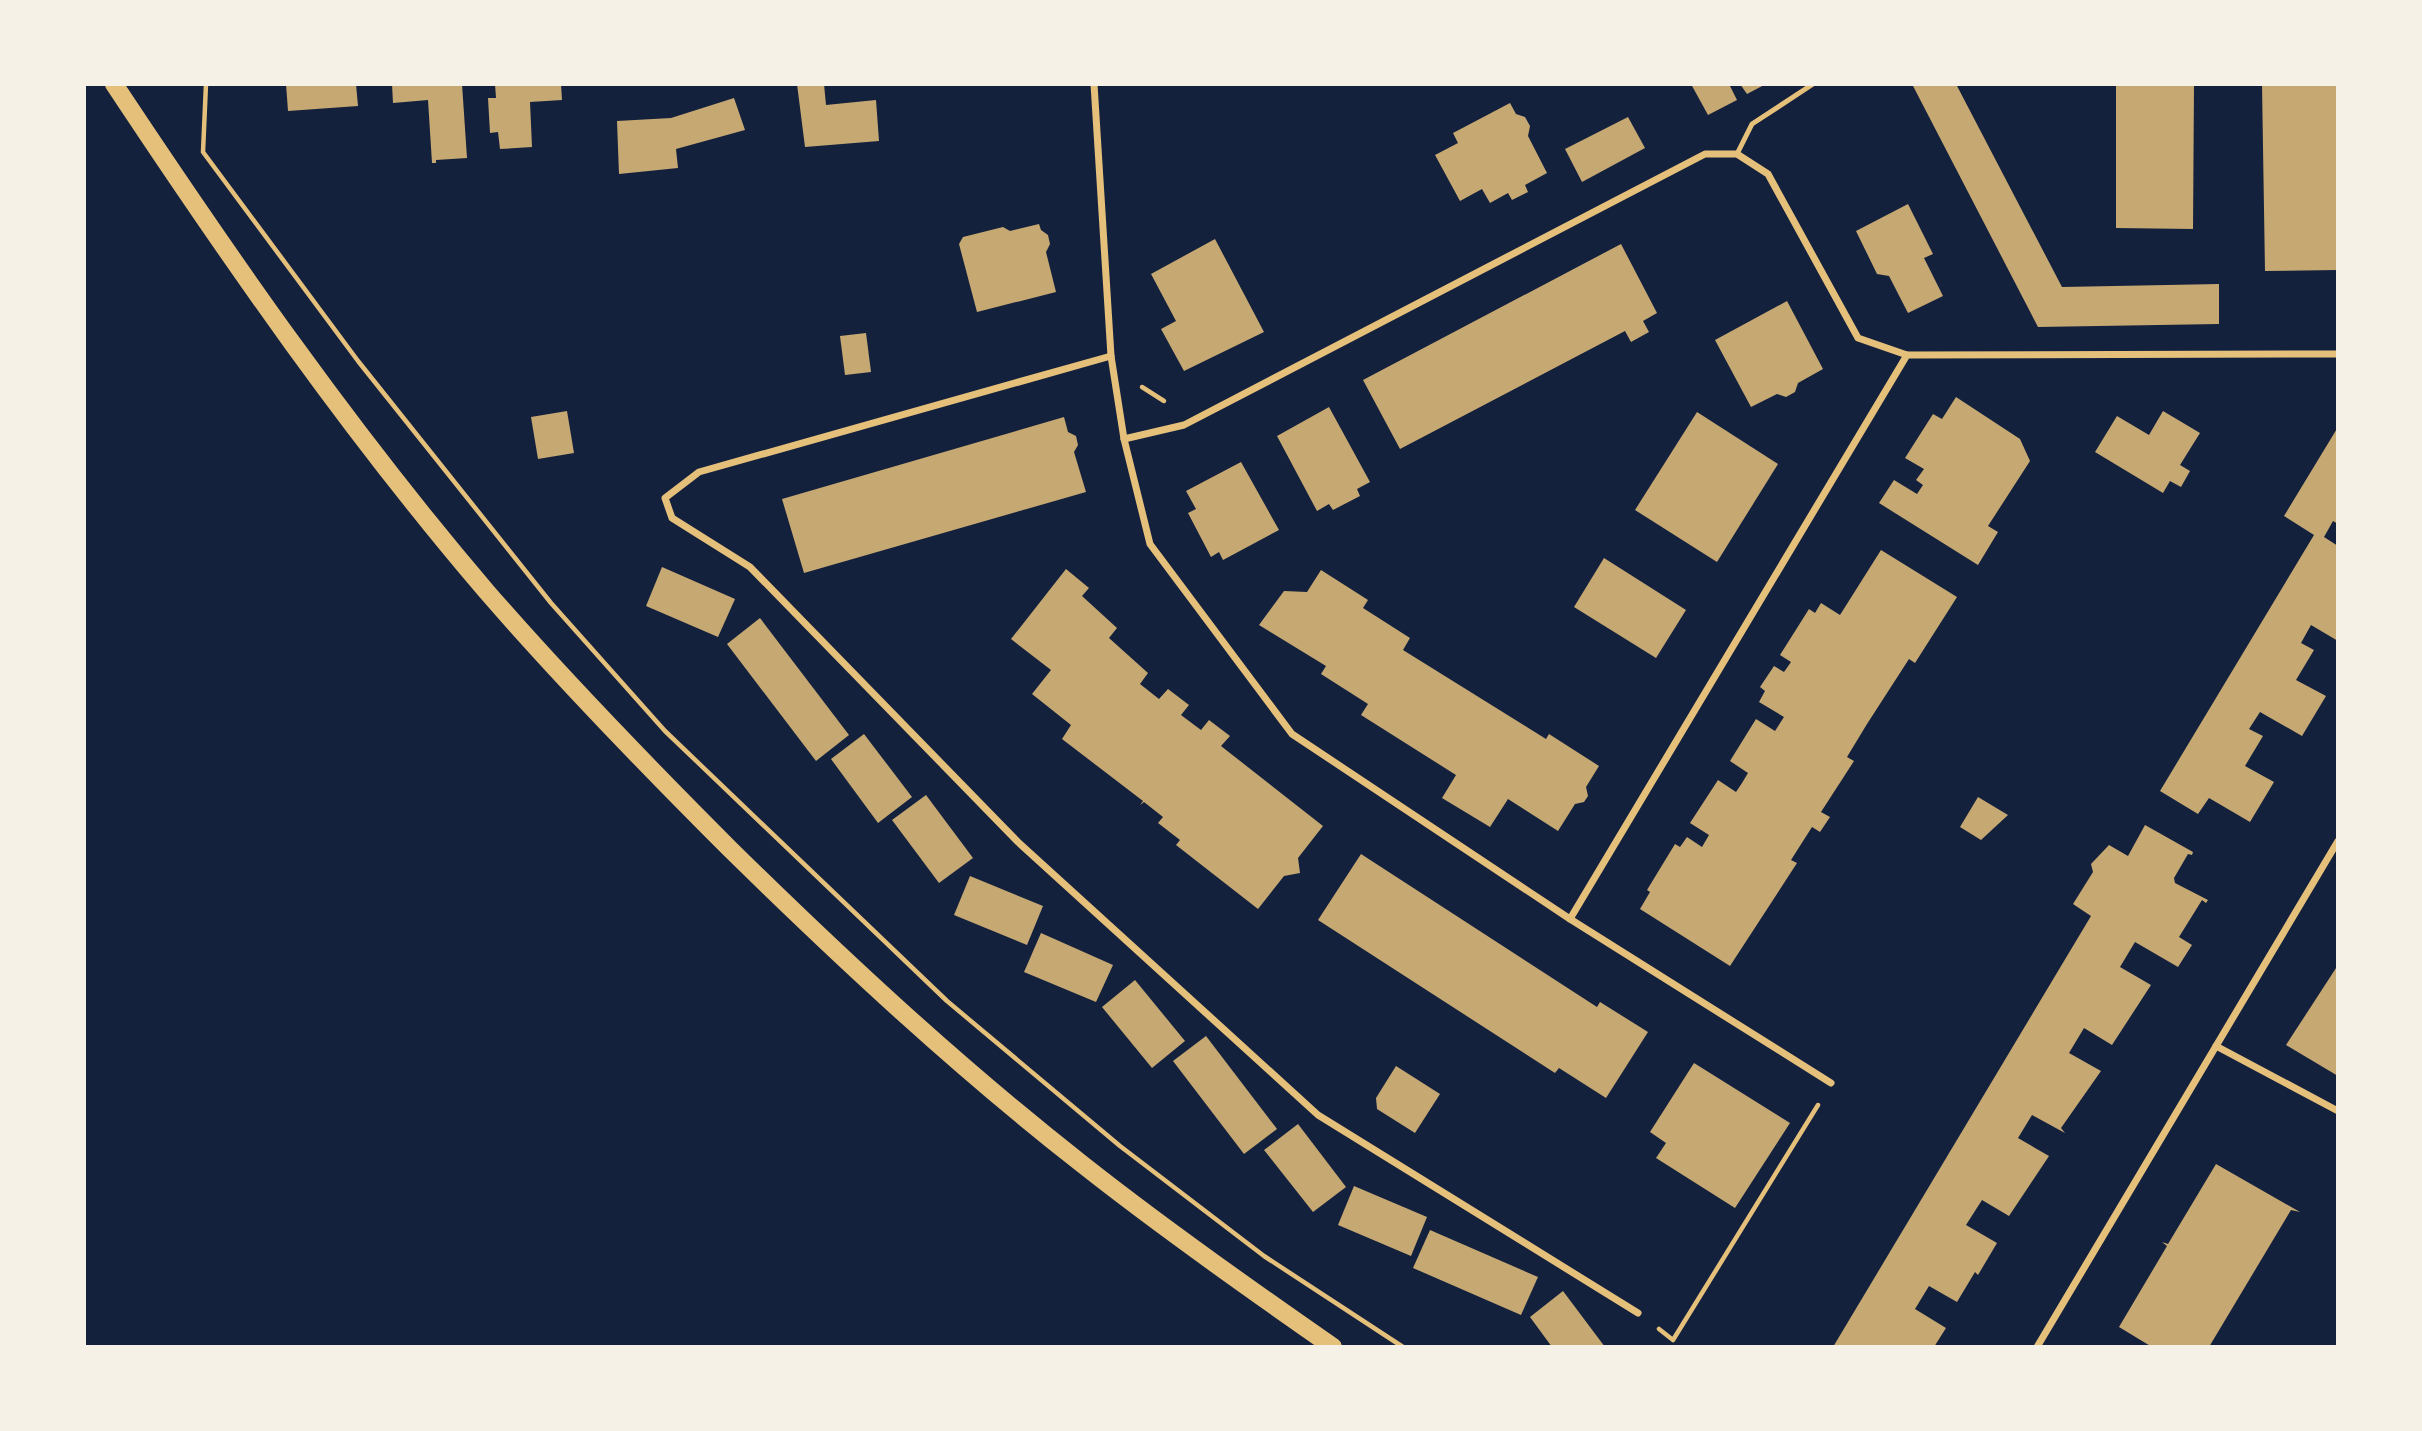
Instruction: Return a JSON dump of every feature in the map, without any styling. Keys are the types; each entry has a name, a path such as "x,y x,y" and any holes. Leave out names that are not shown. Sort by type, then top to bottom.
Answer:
{"main road":[{"path":"114,84 212,232 343,411 484,588 564,679 649,768 857,971 964,1066 1079,1162 1213,1264 1333,1347"}],"street":[{"path":"1094,84 1111,356 1124,439 1150,544 1292,734 1570,919 1831,1083"},
{"path":"1124,439 1184,425 1705,153 1737,154 1768,174 1858,338 1907,355 2338,354"},
{"path":"1570,919 1907,355"},
{"path":"1111,356 699,472 665,499 673,518 750,567 1018,842 1318,1115 1638,1313"},
{"path":"2037,1347 2338,841"},
{"path":"2216,1046 2338,1111"}],"lane":[{"path":"1737,154 1752,124 1813,84"}],"path":[{"path":"206,84 202,152 358,361 551,603 665,731 947,1001 1119,1146 1264,1256 1403,1347"},
{"path":"1140,382 1143,388 1161,401 1174,402"},
{"path":"1638,1313 1673,1340 1831,1083"}],"building":[{"path":"286,84 356,84 358,106 288,111"},
{"path":"392,84 462,84 467,158 436,160 436,163 432,163 428,100 393,103"},
{"path":"495,84 561,84 562,100 530,102 532,147 500,149 498,132 490,133 488,98 496,98"},
{"path":"797,84 824,84 826,105 876,100 879,141 805,147"},
{"path":"1691,84 1729,84 1737,100 1708,115"},
{"path":"1740,84 1766,84 1747,94"},
{"path":"1912,84 1956,84 2062,287 2219,284 2219,324 2038,327"},
{"path":"2116,84 2194,84 2193,229 2116,228"},
{"path":"2262,84 2338,84 2338,270 2265,271"},
{"path":"734,98 745,130 676,149 678,168 619,174 617,121 671,118"},
{"path":"1510,103 1516,114 1525,117 1530,126 1528,136 1547,173 1525,185 1528,192 1512,200 1508,193 1490,203 1482,189 1460,201 1435,155 1458,143 1453,133"},
{"path":"1628,117 1645,148 1582,182 1565,149"},
{"path":"1908,204 1933,254 1924,258 1943,296 1908,313 1889,276 1877,274 1856,231"},
{"path":"1039,224 1041,230 1048,235 1050,244 1046,252 1056,292 977,312 959,244 963,237 1003,227 1010,231"},
{"path":"1215,239 1264,332 1184,371 1161,329 1176,321 1151,274"},
{"path":"1621,244 1657,313 1643,321 1649,332 1631,342 1625,331 1400,449 1363,380"},
{"path":"1787,301 1823,369 1798,383 1795,392 1786,397 1777,394 1751,407 1715,340"},
{"path":"866,333 871,372 845,375 840,336"},
{"path":"1956,397 2020,439 2030,461 1988,526 1998,532 1978,565 1879,503 1894,480 1917,494 1923,485 1916,480 1924,469 1905,458 1933,414 1942,419"},
{"path":"1329,407 1370,482 1357,489 1360,496 1333,510 1329,504 1317,511 1277,436"},
{"path":"567,411 574,453 538,459 531,417"},
{"path":"2163,411 2200,433 2180,465 2190,471 2181,487 2170,481 2163,493 2095,452 2117,416 2149,435"},
{"path":"1697,412 1778,464 1717,562 1635,510"},
{"path":"1064,417 1068,432 1076,436 1078,445 1074,452 1086,492 804,573 782,499"},
{"path":"2338,427 2338,524 2333,521 2324,537 2338,546 2338,641 2311,625 2301,643 2314,650 2296,680 2326,696 2302,736 2260,712 2249,729 2263,736 2245,766 2274,782 2250,822 2209,798 2198,814 2160,791 2314,535 2284,516"},
{"path":"1241,462 1279,530 1223,560 1219,552 1211,557 1188,513 1196,509 1186,491"},
{"path":"1881,550 1957,597 1915,663 1909,659 1867,724 1847,757 1854,761 1821,812 1830,817 1820,832 1812,827 1791,860 1797,863 1730,966 1640,909 1650,892 1647,890 1675,844 1680,847 1687,837 1702,847 1709,835 1690,823 1718,780 1736,792 1742,783 1748,773 1730,761 1756,719 1775,731 1784,717 1759,702 1765,691 1760,687 1774,666 1784,672 1791,662 1780,655 1809,609 1815,613 1821,603 1840,615"},
{"path":"1604,558 1686,610 1656,658 1574,607"},
{"path":"662,567 735,599 718,637 646,606"},
{"path":"1066,569 1089,588 1082,596 1117,628 1109,638 1148,673 1140,684 1159,699 1168,689 1189,705 1181,715 1201,730 1209,720 1230,736 1221,746 1323,826 1298,858 1300,873 1284,876 1258,909 1176,845 1180,840 1158,823 1163,817 1144,802 1140,805 1143,801 1062,739 1071,725 1032,694 1051,670 1011,639"},
{"path":"1321,570 1368,600 1363,608 1410,638 1403,650 1546,739 1549,734 1599,766 1586,787 1588,796 1584,802 1575,804 1558,831 1508,799 1490,827 1442,798 1456,775 1361,715 1368,704 1321,674 1326,666 1259,625 1284,591 1307,592"},
{"path":"760,618 849,735 816,761 727,644"},
{"path":"864,734 912,797 878,823 831,759"},
{"path":"926,795 973,858 939,883 892,820"},
{"path":"1978,797 2008,815 1981,840 1960,827"},
{"path":"2145,825 2193,852 2192,855 2188,854 2174,878 2175,883 2208,900 2206,903 2202,900 2179,937 2192,945 2178,967 2135,942 2120,967 2151,985 2112,1045 2084,1028 2069,1053 2101,1071 2061,1128 2065,1133 2032,1115 2018,1138 2049,1156 2009,1216 1982,1200 1966,1225 1997,1243 1978,1275 1975,1272 1957,1302 1929,1286 1915,1309 1946,1328 1934,1347 1833,1347 2091,916 2073,904 2093,872 2091,864 2109,845 2128,856"},
{"path":"1361,854 1597,1007 1600,1002 1648,1032 1606,1098 1559,1068 1555,1073 1318,920"},
{"path":"970,876 1043,906 1027,945 954,915"},
{"path":"1041,933 1113,965 1096,1002 1024,972"},
{"path":"2338,965 2338,1076 2286,1045"},
{"path":"1135,980 1185,1041 1152,1068 1102,1007"},
{"path":"1206,1036 1277,1129 1244,1154 1173,1061"},
{"path":"1694,1063 1790,1123 1735,1208 1656,1158 1666,1143 1650,1132"},
{"path":"1396,1066 1440,1094 1415,1133 1377,1109 1376,1098"},
{"path":"1298,1124 1346,1187 1313,1212 1264,1150"},
{"path":"2216,1164 2300,1212 2291,1210 2209,1347 2152,1347 2119,1327 2167,1246 2162,1242 2168,1244"},
{"path":"1354,1186 1427,1217 1411,1256 1338,1225"},
{"path":"1430,1230 1538,1277 1521,1315 1413,1268"},
{"path":"1563,1291 1605,1347 1552,1347 1530,1317"}]}
